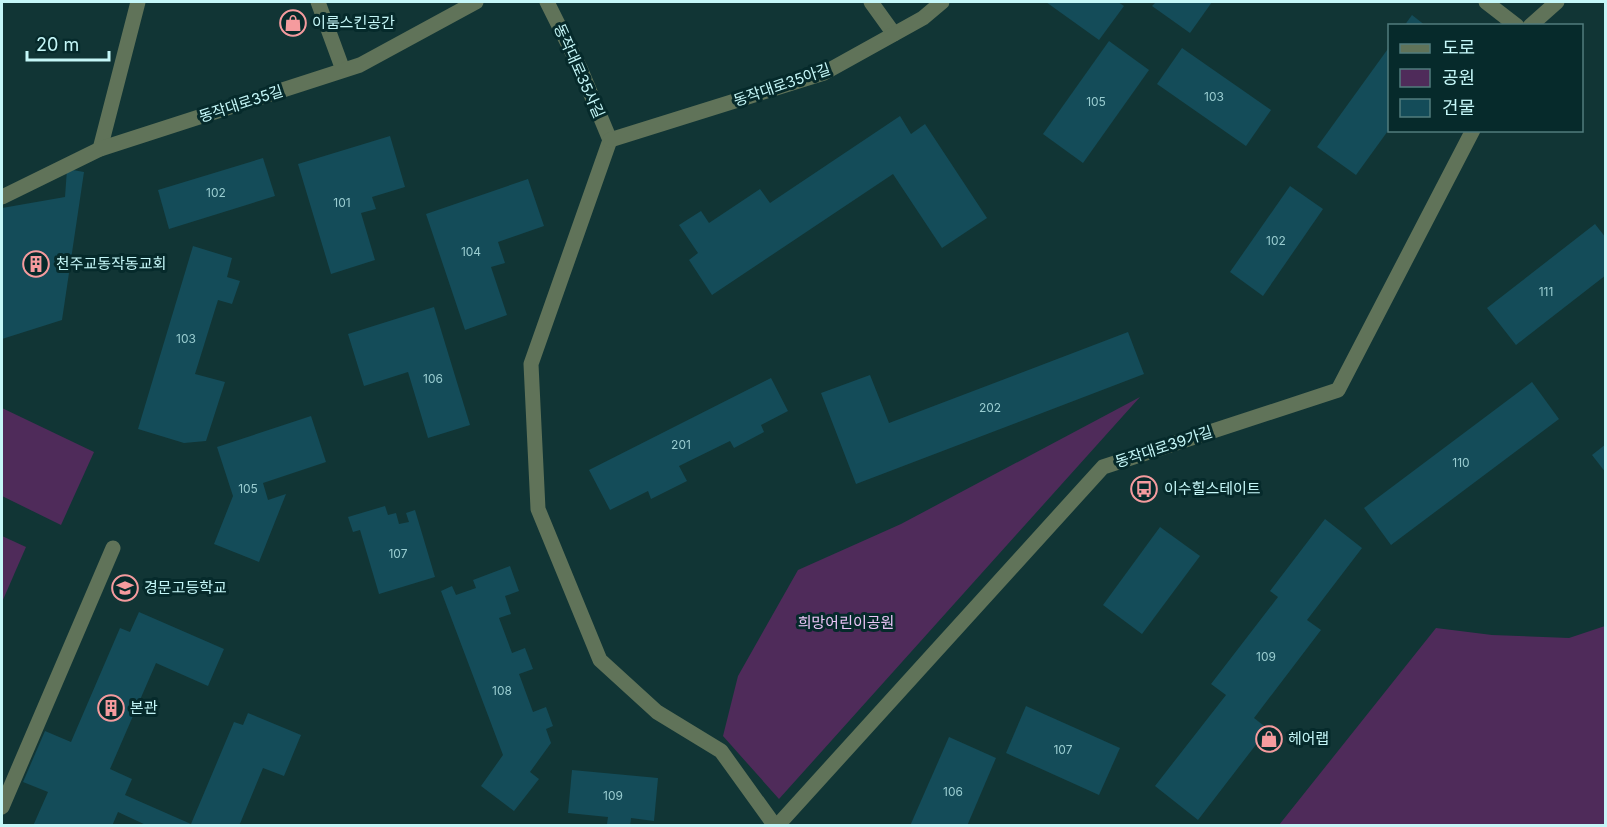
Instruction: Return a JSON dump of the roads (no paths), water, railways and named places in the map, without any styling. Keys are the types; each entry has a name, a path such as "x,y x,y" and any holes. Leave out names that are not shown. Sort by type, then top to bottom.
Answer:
{"street":[{"path":"100,149 138,2"},
{"path":"318,2 343,70"},
{"name":"동작대로35길","path":"2,197 100,149 360,65 476,2"},
{"name":"동작대로35사길","path":"547,2 580,68 610,141"},
{"path":"871,2 894,34"},
{"name":"동작대로35아길","path":"610,141 824,73 923,18 942,2"},
{"path":"1486,2 1514,24"},
{"path":"1532,24 1557,2"},
{"name":"동작대로39가길","path":"776,825 1103,467 1338,390 1472,132"},
{"path":"610,141 531,364 538,509 600,660 657,712 721,751 776,825"},
{"path":"2,807 113,548"}],"place":[{"name":"이룸스킨공간","path":"293,23"},
{"name":"천주교동작동교회","path":"36,264"},
{"name":"이수힐스테이트","path":"1144,489"},
{"name":"경문고등학교","path":"125,588"},
{"name":"본관","path":"111,708"},
{"name":"헤어랩","path":"1269,739"}],"park label":[{"name":"희망어린이공원","path":"846,623"}]}
